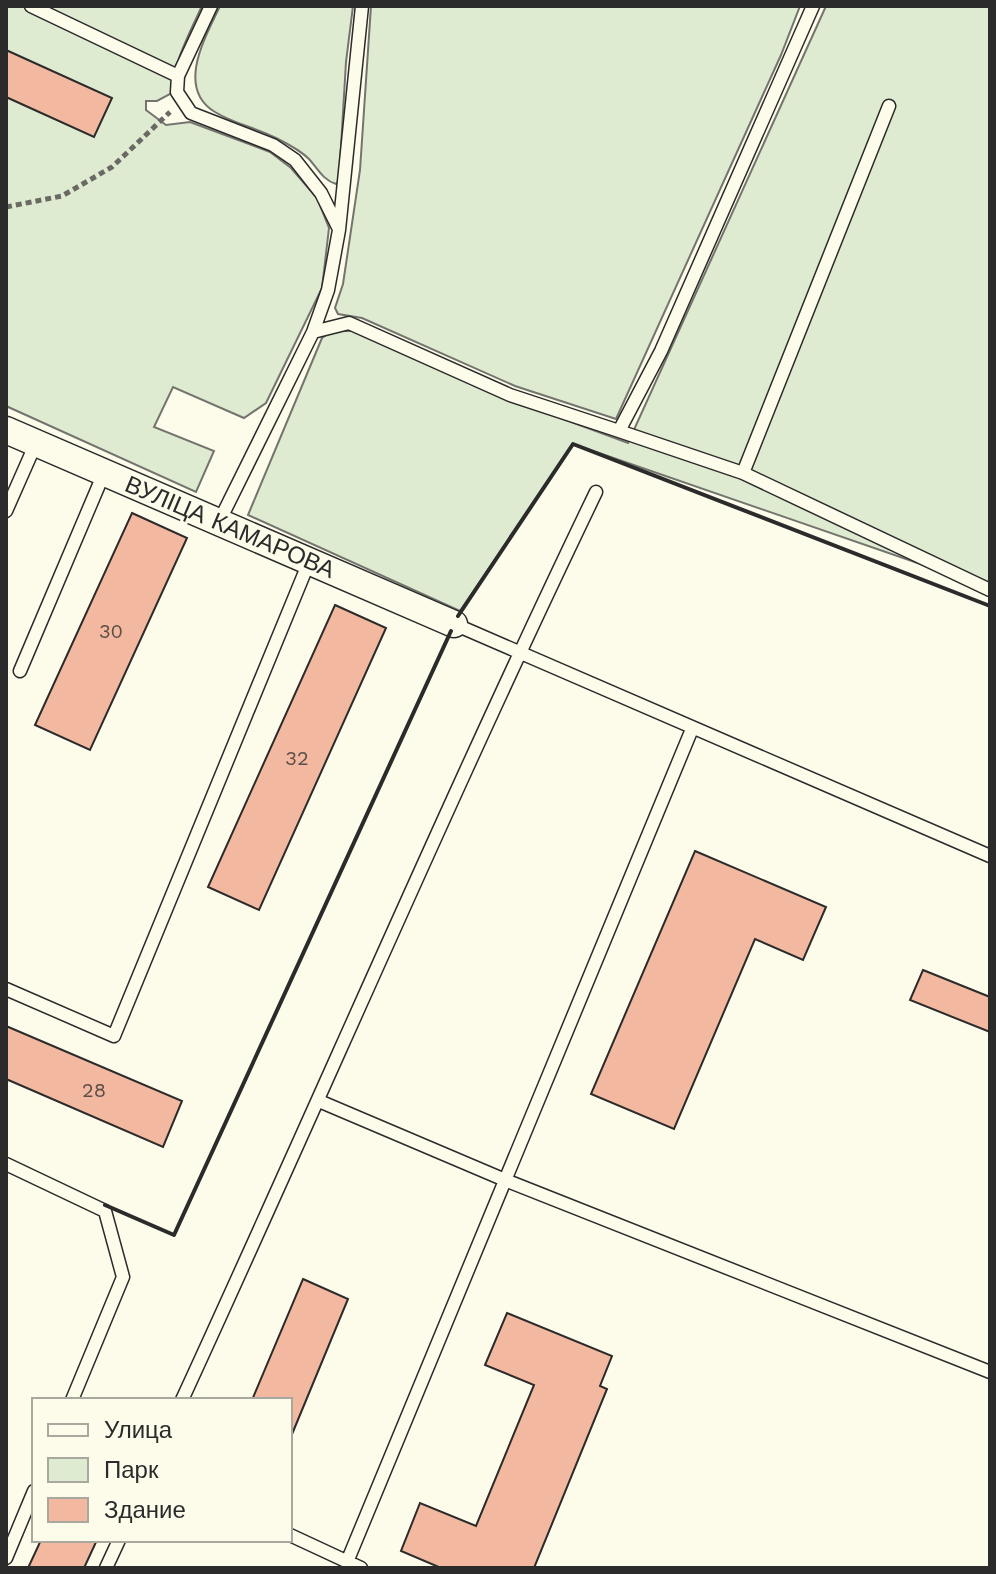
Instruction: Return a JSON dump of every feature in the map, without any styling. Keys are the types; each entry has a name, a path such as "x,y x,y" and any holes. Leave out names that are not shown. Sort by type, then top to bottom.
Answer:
{"street":[{"name":"ВУЛІЦА КАМАРОВА","path":"6,430 454,624"}],"lane":[{"path":"31,6 178,76"},
{"path":"211,6 178,76 177,92 191,113 273,145 295,160 321,193 339,230"},
{"path":"219,522 313,332 328,290 339,230 362,6"},
{"path":"619,431 661,351 813,6"},
{"path":"743,473 889,106"},
{"path":"313,332 349,323 510,395 743,473 990,590"},
{"path":"6,511 36,443"},
{"path":"20,671 104,473"},
{"path":"183,1398 519,653 596,492"},
{"path":"6,989 114,1036 309,562"},
{"path":"454,624 990,856"},
{"path":"347,1562 692,729"},
{"path":"319,1101 505,1180 990,1372"},
{"path":"6,1164 105,1211 123,1277 73,1398"},
{"path":"6,1558 32,1496"},
{"path":"292,1536 361,1568"},
{"path":"106,1568 118,1542"}],"path":[{"path":"6,207 62,196 112,167 182,100"}],"green space":[{"path":"6,6 202,6 179,59 172,93 157,101 146,101 146,110 166,125 190,122 270,152 291,168 317,198 329,228 322,288 266,403 244,418 173,387 154,427 214,451 196,492 6,406"},
{"path":"220,6 353,6 346,62 339,180 336,184 324,177 309,159 294,148 222,116 203,102 197,90 197,61"},
{"path":"371,6 800,6 781,55 616,419 515,386 362,318 338,314 335,308 343,284 360,170"},
{"path":"826,6 990,6 990,588 573,444 460,611 248,515 322,338 332,331 356,331 512,400 628,443"}],"building":[{"path":"6,50 112,98 94,137 6,97"},
{"path":"132,513 187,538 90,750 35,725"},
{"path":"335,605 386,628 259,910 208,887"},
{"path":"695,851 826,907 803,960 755,939 674,1129 591,1094"},
{"path":"923,970 990,997 990,1032 910,1000"},
{"path":"6,1026 182,1101 163,1147 6,1079"},
{"path":"303,1279 348,1299 292,1434 292,1398 253,1398"},
{"path":"507,1313 612,1356 600,1386 607,1389 534,1568 441,1568 401,1551 420,1503 476,1526 534,1385 485,1365"},
{"path":"40,1542 96,1542 84,1568 28,1568"}],"wall":[{"path":"458,616 573,444 990,606"},
{"path":"105,1205 174,1235 451,631"}]}
